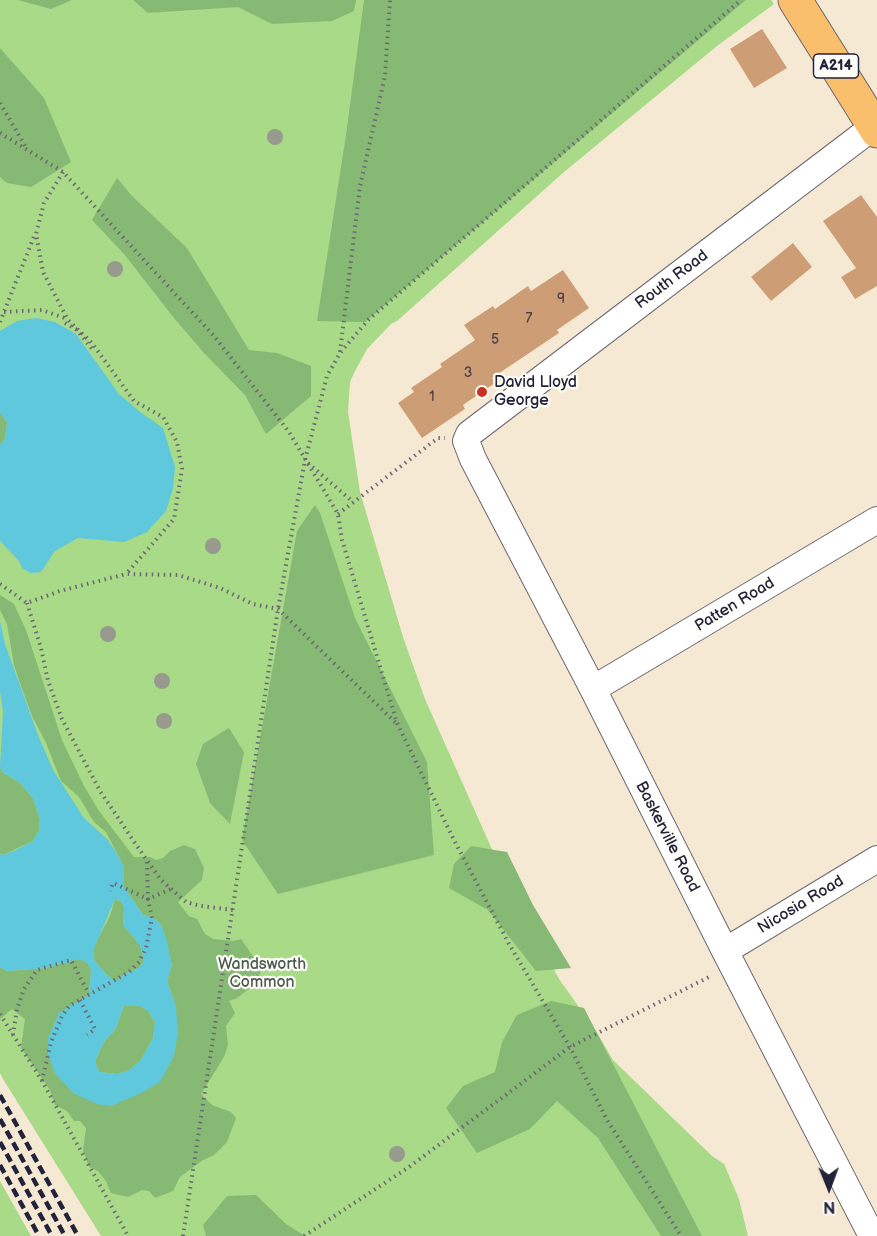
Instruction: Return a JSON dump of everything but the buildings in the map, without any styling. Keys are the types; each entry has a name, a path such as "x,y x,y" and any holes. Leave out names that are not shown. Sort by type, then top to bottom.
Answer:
{"highway":[{"name":"A214","path":"795,0 876,127"}],"street":[{"name":"Routh Road","path":"467,437 876,127"},
{"name":"Baskerville Road","path":"467,437 468,449 473,459 729,958 868,1207 872,1236"},
{"name":"Patten Road","path":"593,689 877,520"},
{"name":"Nicosia Road","path":"729,958 877,859"}],"path":[{"path":"340,353 360,186 385,76 390,0"},
{"path":"183,1236 278,609 305,460 327,376 340,353 368,320 741,0"},
{"path":"0,103 27,149"},
{"path":"0,133 63,172 214,336 289,432 338,514 342,540 397,723 454,840 503,934 570,1047 607,1120 681,1236"},
{"path":"0,322 36,234 44,203 63,172"},
{"path":"36,234 44,272 66,321"},
{"path":"3,312 42,310 80,330 134,401 163,417 177,442 182,469 174,519 126,574"},
{"path":"86,353 93,348"},
{"path":"338,514 438,438 467,437"},
{"path":"305,460 353,502"},
{"path":"27,603 60,591 126,574 178,575 220,588 253,604 278,609 397,723"},
{"path":"0,584 27,603 41,648 48,681 62,720 100,791 147,861 161,880 186,902 232,910"},
{"path":"42,1081 51,1042 59,1020 69,1006 121,978 139,962 152,918 148,899 147,861"},
{"path":"110,891 113,883 148,899 171,889"},
{"path":"304,1236 409,1167 570,1047 596,1035 729,958"},
{"path":"13,1035 24,989 37,970 72,960 89,994"},
{"path":"80,1000 95,1029 87,1035"},
{"path":"0,1014 42,1081 128,1236"}],"green space":[{"name":"Wandsworth Common","path":"0,0 771,0 774,4 717,46 564,172 391,324 367,349 355,371 350,382 348,412 360,492 403,637 425,699 499,865 559,979 596,1031 613,1060 712,1156 724,1164 739,1199 748,1236 101,1236 3,1079 0,1073"},
{"path":"18,0 72,0 51,9"},
{"path":"133,0 356,0 354,11 332,21 272,24 238,7 148,13"},
{"path":"364,0 746,0 365,322 317,321"},
{"path":"0,48 44,98 71,162 31,187 7,183 0,177"},
{"path":"117,178 132,196 187,248 249,350 277,353 311,366 311,396 266,434 245,395 205,354 124,254 92,220"},
{"path":"0,413 7,422 5,439 0,445"},
{"path":"315,505 320,513 355,618 427,762 434,855 278,894 242,840 297,531"},
{"path":"0,595 14,604 26,630 62,740 99,811 134,857 150,857 156,860 184,845 195,849 204,868 202,880 178,902 189,916 197,919 205,934 213,939 233,941 241,939 261,968 258,982 237,998 229,1001 235,1013 226,1026 228,1045 224,1057 201,1094 212,1105 231,1112 236,1118 227,1142 214,1155 180,1177 173,1191 155,1198 149,1191 142,1190 128,1197 111,1193 106,1181 98,1171 89,1167 83,1150 86,1128 80,1121 74,1121 67,1111 55,1105 50,1090 21,1048 25,1019 12,1009 0,1019 0,967 7,971 46,968 79,959 88,963 91,970 89,994 48,1054 141,1093 176,1007 167,981 172,965 162,926 154,918 143,915 124,887 124,867 106,832 94,822 79,797 61,781 32,716 14,665 7,624 0,610"},
{"path":"229,728 244,752 230,824 210,803 196,764 203,744"},
{"path":"0,767 2,772 19,782 33,798 40,820 39,830 33,841 3,855 0,854"},
{"path":"471,846 507,852 533,905 571,968 536,971 488,910 449,888 454,864"},
{"path":"115,899 122,902 123,925 140,945 144,961 138,969 115,981 94,960 93,951 110,916"},
{"path":"551,1001 584,1008 702,1236 661,1236 598,1138 557,1101 530,1129 477,1153 446,1108 463,1086 495,1072 502,1042 517,1015"},
{"path":"124,1006 140,1006 148,1011 155,1022 153,1038 141,1060 129,1070 118,1074 99,1072 95,1061 105,1040 115,1030"},
{"path":"0,1181 31,1236 0,1236"},
{"path":"256,1195 286,1224 305,1236 206,1236 203,1225 227,1196"}],"water":[{"path":"36,318 55,322 76,334 119,394 163,428 175,467 173,488 166,511 147,532 124,542 78,538 55,551 41,572 31,573 22,568 19,561 0,541 0,445 5,439 7,422 0,413 0,331 17,321"},
{"path":"0,621 5,644 53,770 84,818 108,840 124,867 124,887 143,915 154,918 162,926 167,942 172,965 167,981 176,1007 178,1033 174,1056 160,1082 111,1106 97,1104 73,1093 55,1073 48,1054 48,1038 59,1013 89,994 91,971 88,963 79,959 46,968 7,971 0,967 0,854 16,850 33,841 39,830 40,820 33,798 19,782 2,772 0,767 3,711 0,692","holes":["115,899 122,902 123,925 140,945 144,961 138,969 115,981 94,960 93,951","124,1006 140,1006 148,1011 155,1022 153,1038 141,1060 129,1070 117,1074 99,1072 95,1061 105,1040 115,1030"]}],"railway":[{"path":"0,1095 78,1236"},
{"path":"0,1119 65,1236"},
{"path":"0,1142 52,1236"},
{"path":"0,1165 39,1236"}],"place":[{"name":"David Lloyd George","path":"482,392"}]}
